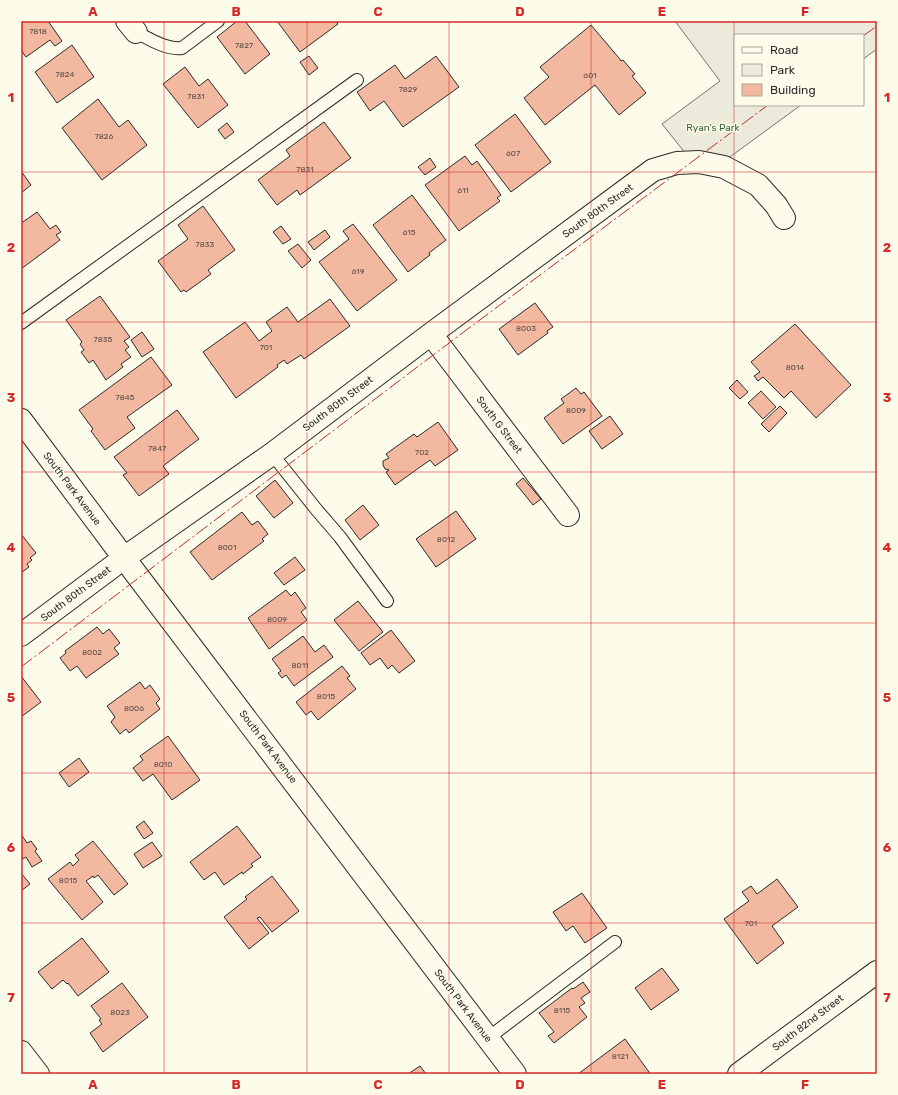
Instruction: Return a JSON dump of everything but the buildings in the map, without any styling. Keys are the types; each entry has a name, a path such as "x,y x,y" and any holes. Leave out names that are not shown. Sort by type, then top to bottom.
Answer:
{"street":[{"name":"South 80th Street","path":"21,635 124,558 272,454 653,170 677,163 699,162 724,167 758,185 776,205 784,218"},
{"name":"South G Street","path":"431,334 568,515"},
{"name":"South Park Avenue","path":"21,420 515,1074"},
{"name":"South 82nd Street","path":"739,1074 877,972"},
{"path":"21,1052 38,1074"}],"lane":[{"path":"131,27 156,42 176,49 182,48 218,21"},
{"path":"21,323 357,80"},
{"path":"272,454 340,537 387,601"},
{"path":"488,1038 616,942"}],"green space":[{"name":"Ryan's Park","path":"675,21 877,21 877,49 864,58 864,34 734,34 734,106 800,106 723,162 686,154 662,124 720,81"}],"power":[{"path":"864,35 877,26"},
{"path":"21,667 457,337 767,106"}]}
